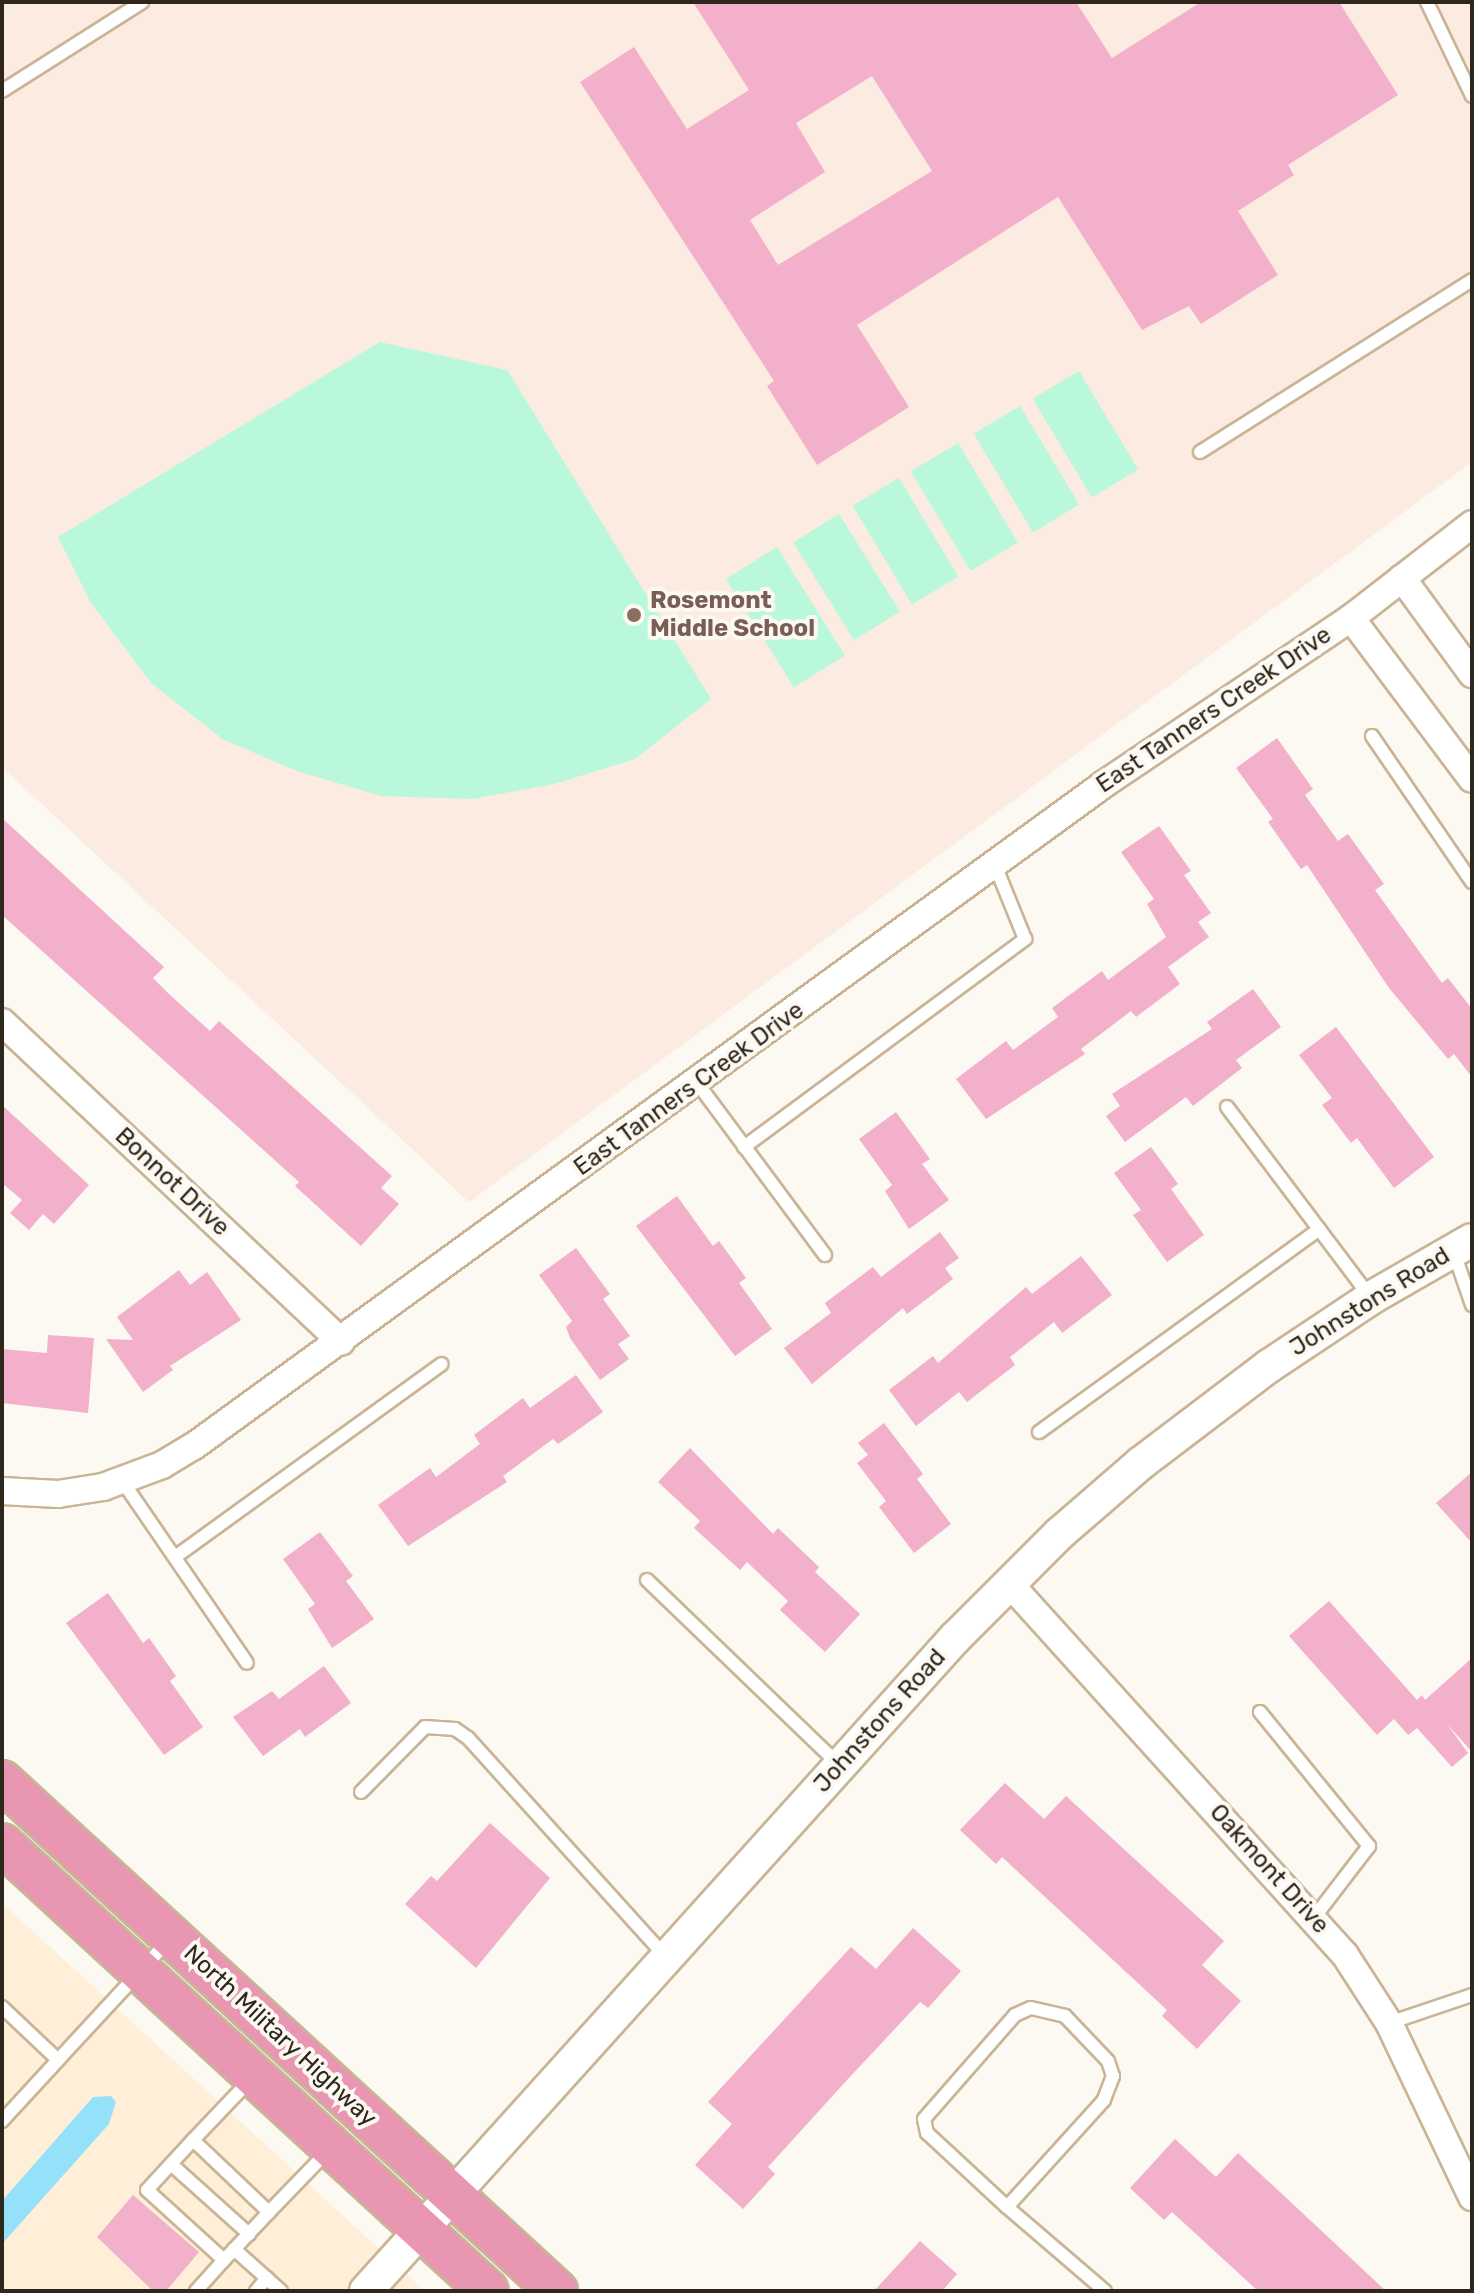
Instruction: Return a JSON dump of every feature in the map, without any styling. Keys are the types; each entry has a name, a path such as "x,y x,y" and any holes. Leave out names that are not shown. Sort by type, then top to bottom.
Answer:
{"main road":[{"name":"North Military Highway","path":"2,1781 557,2291"},
{"name":"North Military Highway","path":"2,1844 137,1972 488,2291"}],"street":[{"name":"East Tanners Creek Drive","path":"2,1491 58,1494 123,1482 194,1446 698,1084 1104,784 1351,618 1472,524"},
{"path":"1402,578 1472,674"},
{"path":"1351,618 1472,779"},
{"name":"Bonnot Drive","path":"2,1022 341,1342"},
{"name":"Johnstons Road","path":"366,2291 665,1956 1008,1582 1141,1463 1371,1298 1463,1245"},
{"name":"Oakmont Drive","path":"1008,1582 1345,1955 1389,2023 1472,2197"}],"lane":[{"path":"2,91 142,2"},
{"path":"1427,2 1472,96"},
{"path":"1200,452 1472,280"},
{"path":"1372,736 1472,882"},
{"path":"744,1147 1025,939 995,865"},
{"path":"698,1084 825,1255"},
{"path":"1227,1107 1371,1298"},
{"path":"1039,1432 1319,1229"},
{"path":"1463,1245 1472,1305"},
{"path":"175,1557 442,1364"},
{"path":"123,1482 247,1663"},
{"path":"647,1580 840,1766"},
{"path":"1260,1712 1369,1846 1313,1919"},
{"path":"361,1792 425,1727 455,1729 468,1738 665,1956"},
{"path":"2,2121 172,1937"},
{"path":"1389,2023 1472,1995"},
{"path":"2,2007 58,2060"},
{"path":"1007,2207 1110,2092 1113,2076 1108,2061 1065,2016 1049,2008 1015,2015 924,2119 927,2133 1007,2207 1105,2291"},
{"path":"224,2260 147,2190 253,2076"},
{"path":"193,2140 269,2212"},
{"path":"196,2291 332,2147"},
{"path":"171,2164 249,2234"},
{"path":"234,2249 281,2291"},
{"path":"256,2291 267,2278"}],"shaded area":[{"name":"Rosemont Middle School","path":"2,2 1472,2 1472,462 469,1202 2,767"},
{"path":"2,1903 425,2291 2,2291"}],"green space":[{"path":"380,342 507,370 711,699 635,759 554,784 472,799 381,796 297,771 224,740 151,683 91,603 58,537"},
{"path":"1079,371 1138,470 1092,497 1033,399"},
{"path":"1020,406 1079,505 1033,532 974,434"},
{"path":"958,443 1018,542 971,571 911,471"},
{"path":"899,478 958,577 912,604 853,506"},
{"path":"839,514 900,612 854,640 793,543"},
{"path":"777,547 845,656 794,687 726,579"}],"water":[{"path":"111,2096 116,2102 109,2124 2,2244 2,2201 93,2097"}],"building":[{"path":"693,2 1076,2 1112,58 1201,2 1339,2 1398,95 1288,165 1294,175 1238,211 1278,275 1201,324 1189,306 1142,330 1058,197 857,325 909,407 817,465 767,386 774,381 580,82 634,47 687,129 749,90","holes":["872,76 932,171 778,265 750,220 825,172 796,123"]},
{"path":"1277,738 1313,789 1305,795 1338,841 1348,834 1384,884 1375,890 1442,983 1448,978 1472,1009 1472,1077 1454,1054 1448,1059 1389,988 1307,865 1301,869 1268,822 1273,819 1236,768"},
{"path":"2,818 164,967 153,978 170,995 210,1031 219,1021 392,1176 381,1188 399,1204 361,1246 295,1186 299,1182 2,915"},
{"path":"1159,826 1191,871 1184,875 1211,913 1198,922 1209,937 1168,967 1180,984 1136,1017 1131,1011 1081,1049 1085,1054 986,1119 956,1079 1006,1041 1013,1050 1058,1017 1052,1008 1102,971 1108,980 1166,937 1147,904 1154,899 1121,852"},
{"path":"1253,989 1281,1027 1236,1060 1242,1068 1193,1106 1186,1097 1125,1142 1106,1116 1120,1106 1112,1094 1212,1029 1207,1022"},
{"path":"1336,1027 1434,1157 1394,1188 1357,1138 1351,1143 1322,1105 1332,1098 1299,1055"},
{"path":"2,1105 89,1185 54,1224 43,1214 29,1230 10,1213 22,1200 2,1183"},
{"path":"896,1112 930,1159 922,1164 949,1200 909,1229 885,1191 892,1185 859,1139"},
{"path":"1151,1147 1178,1184 1171,1189 1204,1235 1167,1262 1133,1215 1141,1210 1114,1173"},
{"path":"677,1196 713,1246 719,1241 746,1278 739,1283 772,1329 735,1356 636,1226"},
{"path":"940,1232 959,1258 945,1268 953,1279 907,1314 903,1308 812,1384 784,1348 831,1313 825,1303 873,1267 881,1277"},
{"path":"576,1248 610,1294 603,1299 630,1336 618,1344 629,1359 600,1380 570,1338 566,1327 572,1321 539,1275"},
{"path":"1081,1256 1112,1295 1062,1333 1054,1322 1010,1357 1015,1365 967,1402 959,1392 916,1426 889,1390 933,1356 938,1363 1026,1287 1032,1294"},
{"path":"179,1270 190,1285 207,1272 241,1320 170,1366 173,1370 143,1392 106,1339 133,1340 117,1317"},
{"path":"48,1335 94,1338 88,1413 2,1403 2,1349 47,1353"},
{"path":"576,1375 603,1412 558,1444 553,1439 503,1476 507,1482 408,1546 378,1505 430,1468 436,1477 480,1444 474,1435 523,1398 530,1408"},
{"path":"884,1423 923,1474 917,1479 951,1524 914,1553 879,1507 886,1501 857,1463 868,1455 858,1443"},
{"path":"690,1448 773,1534 778,1528 819,1567 815,1572 860,1614 825,1652 780,1610 788,1601 747,1562 740,1570 694,1528 700,1521 658,1482"},
{"path":"1472,1472 1472,1543 1436,1503"},
{"path":"320,1532 353,1576 346,1581 374,1619 332,1648 308,1609 315,1604 283,1559"},
{"path":"108,1593 143,1643 149,1638 176,1676 170,1681 203,1727 164,1755 66,1623"},
{"path":"1329,1601 1417,1700 1422,1695 1425,1700 1472,1658 1472,1752 1447,1724 1468,1753 1452,1767 1417,1728 1408,1735 1394,1719 1377,1735 1289,1636"},
{"path":"324,1666 351,1703 305,1737 300,1729 263,1756 233,1717 272,1691 279,1699"},
{"path":"1005,1783 1044,1819 1066,1796 1224,1941 1202,1965 1241,2001 1197,2049 1162,2016 1167,2010 1002,1857 996,1864 960,1830"},
{"path":"490,1823 550,1878 476,1968 405,1904 431,1876 437,1881"},
{"path":"913,1928 961,1971 928,2008 920,2002 847,2080 768,2167 775,2174 743,2209 695,2165 732,2124 708,2102 851,1947 876,1969"},
{"path":"1175,2139 1216,2177 1238,2153 1386,2291 1258,2291 1172,2212 1164,2220 1130,2188"},
{"path":"133,2195 199,2252 166,2291 153,2291 97,2237"},
{"path":"920,2241 957,2274 942,2291 874,2291"}],"place":[{"name":"Rosemont Middle School","path":"634,615"}]}
